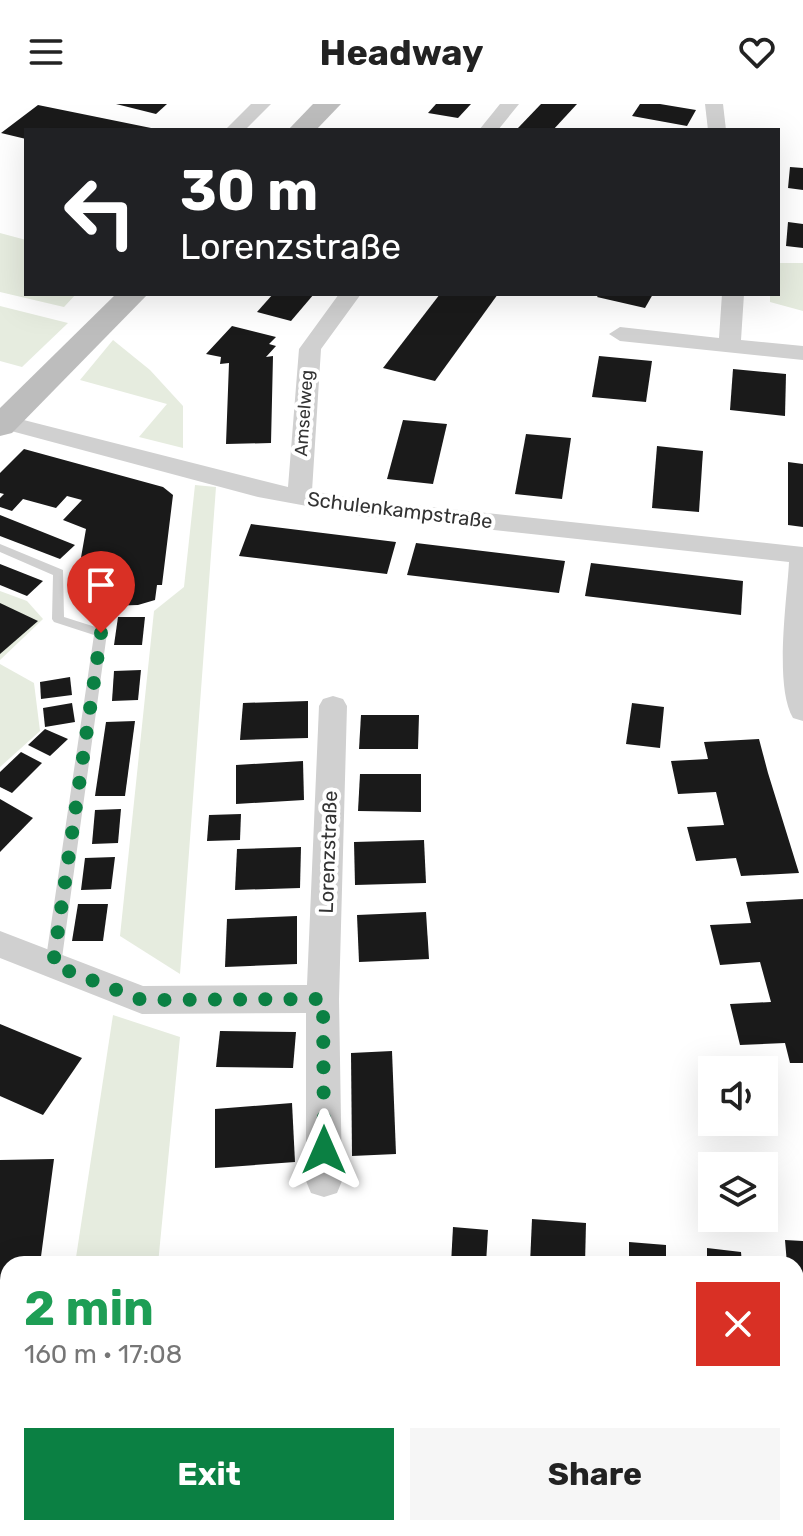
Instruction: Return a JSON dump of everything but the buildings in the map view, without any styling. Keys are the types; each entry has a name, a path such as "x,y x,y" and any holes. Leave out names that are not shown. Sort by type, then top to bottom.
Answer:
{"main road":[{"path":"303,128 328,104"},
{"path":"2,424 131,296"}],"street":[{"path":"236,128 262,104"},
{"path":"490,128 510,104"},
{"path":"714,104 717,128"},
{"name":"Amselweg","path":"299,497 310,349 348,296"},
{"path":"730,345 733,296"},
{"path":"620,334 803,353"},
{"name":"Schulenkampstraße","path":"2,424 217,478 356,507 802,555"},
{"path":"802,555 797,684 803,711"},
{"name":"Lorenzstraße","path":"324,1181 323,999 333,706"},
{"path":"0,944 142,1000 323,999"}],"lane":[{"path":"0,548 59,573 58,619 101,633 53,965"}],"shaded area":[{"path":"0,233 24,239 24,296 74,296 64,307 0,292"},
{"path":"780,263 803,263 803,311 770,302 770,296 780,296"},
{"path":"0,306 68,323 22,367 0,361"},
{"path":"113,340 150,370 183,406 183,448 139,437 167,404 80,380"},
{"path":"195,485 216,487 180,974 120,936 154,611 184,587"},
{"path":"0,591 27,601 43,619 0,660"},
{"path":"0,664 34,683 40,731 0,767"},
{"path":"113,1015 180,1037 159,1256 76,1256"}],"route":[{"path":"101,633 53,965 142,1000 323,999 324,1150"}]}
